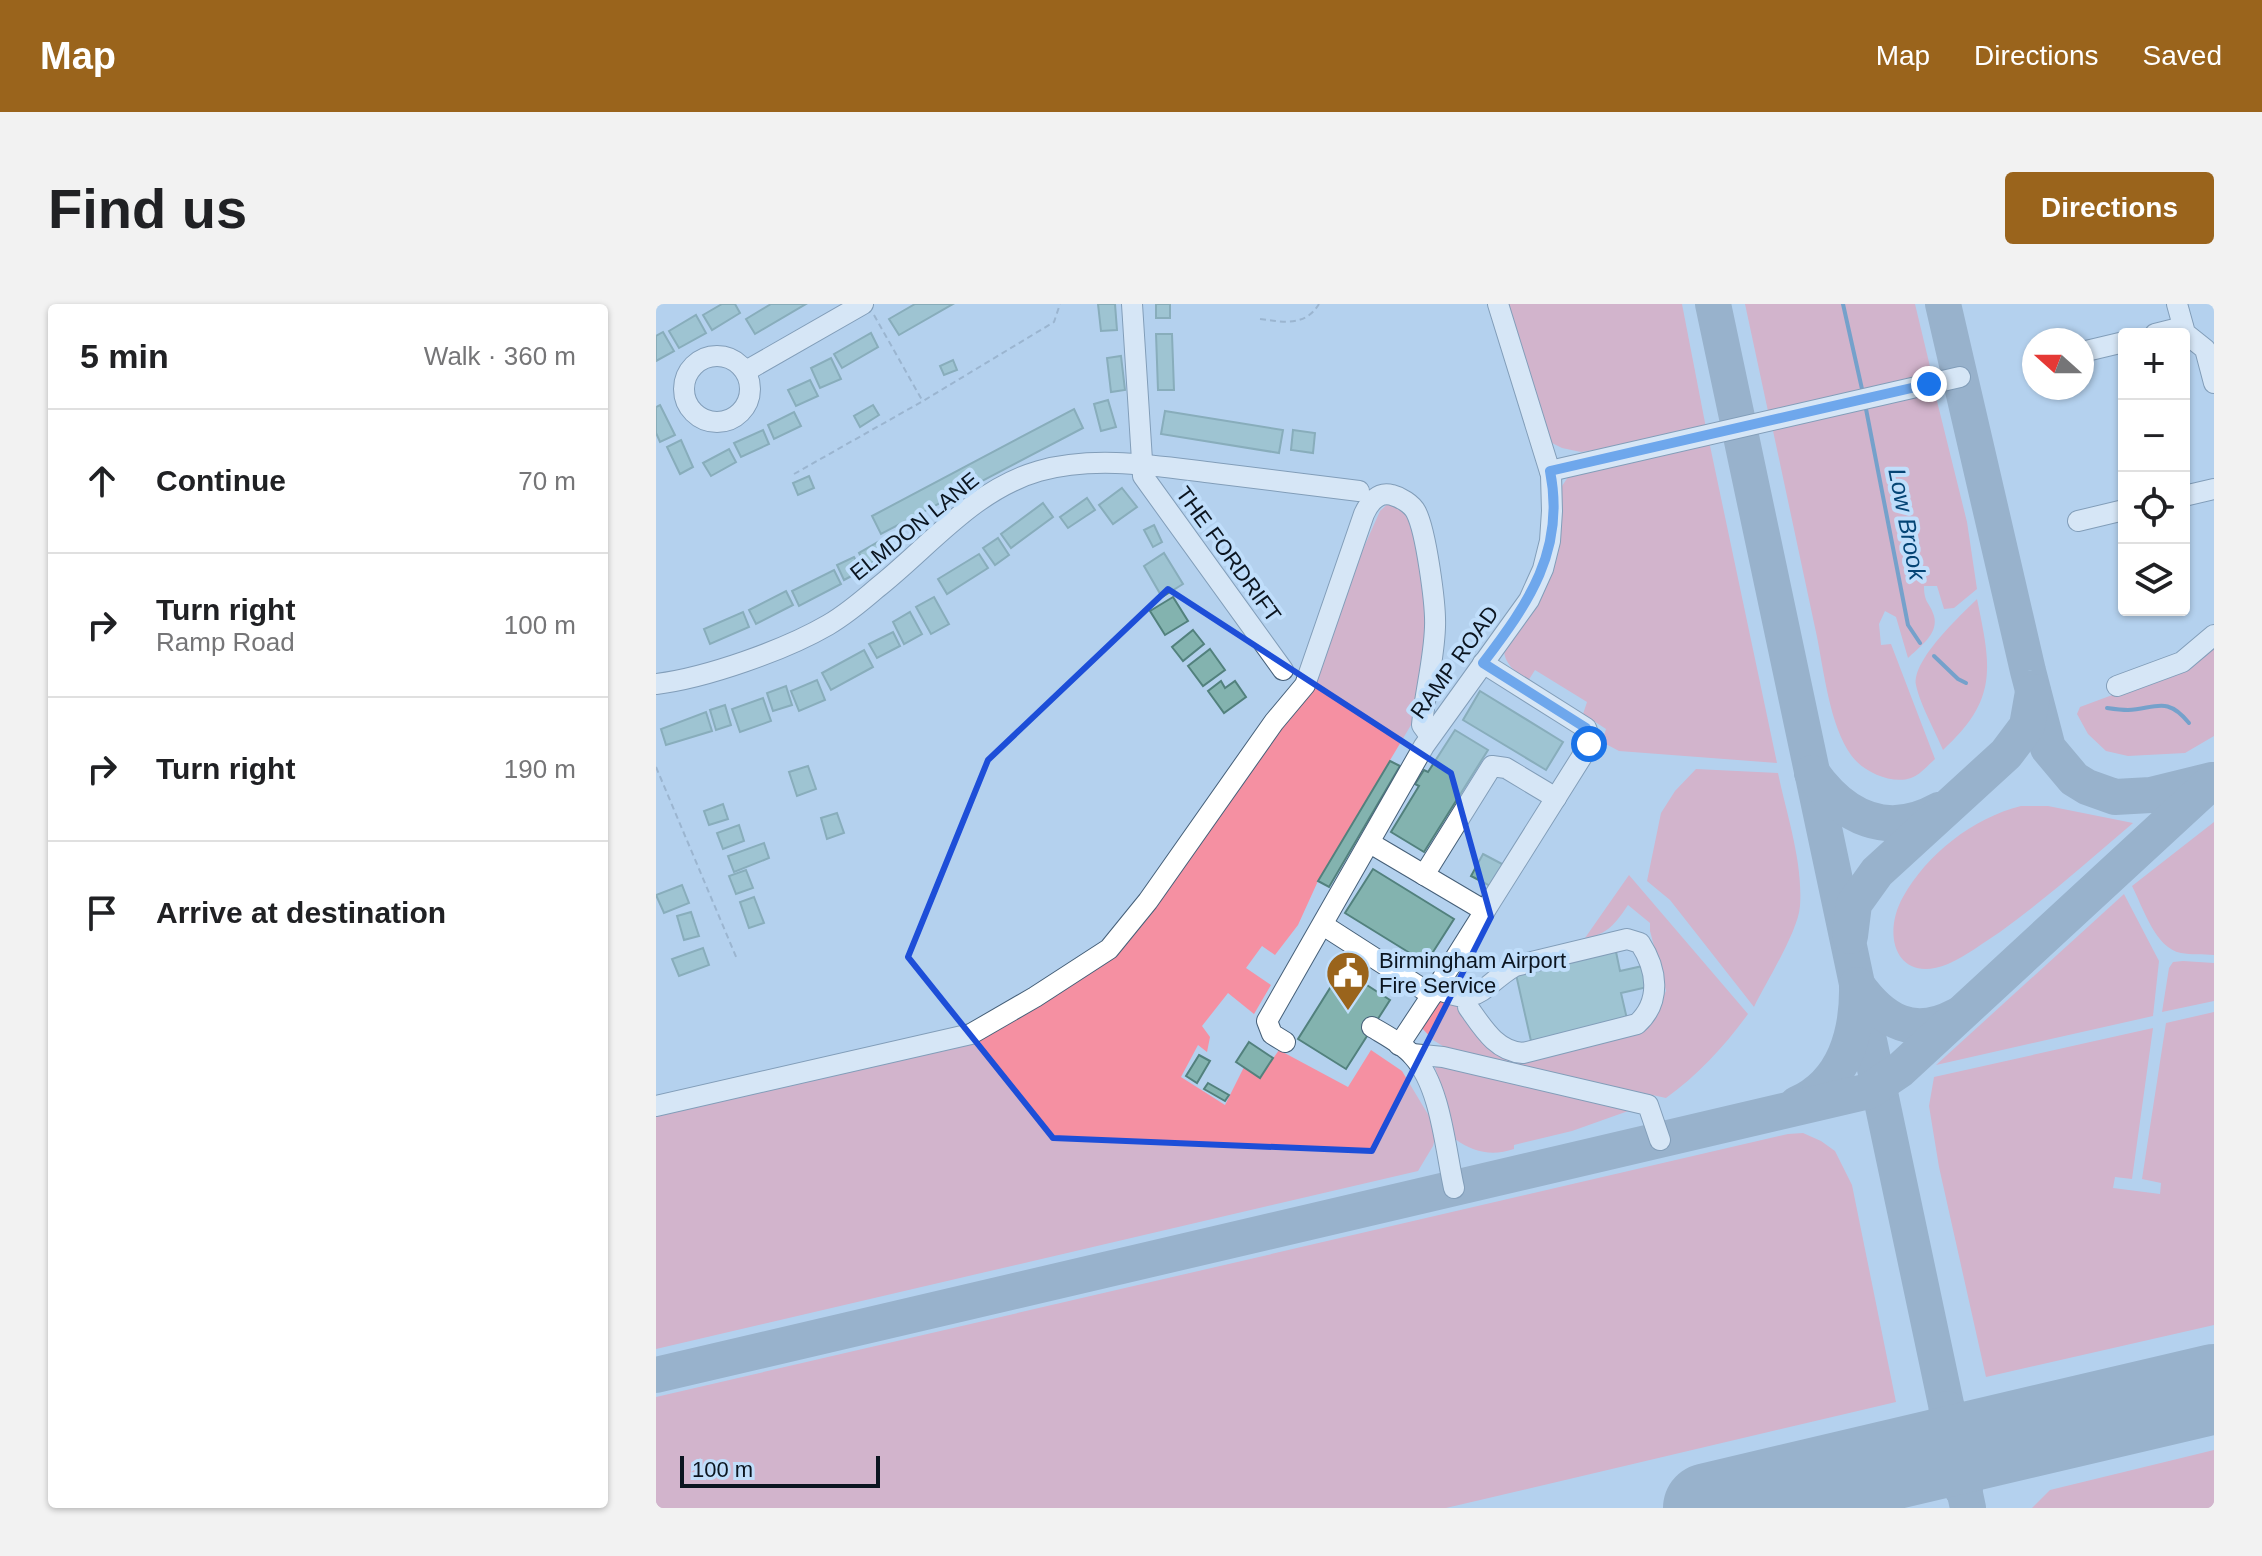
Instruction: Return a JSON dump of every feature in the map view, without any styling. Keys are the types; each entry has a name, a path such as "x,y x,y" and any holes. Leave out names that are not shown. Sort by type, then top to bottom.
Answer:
{"street":[{"path":"746,371 865,304"},
{"name":"THE FORDRIFT","path":"1132,304 1143,476 1283,670"},
{"name":"RAMP ROAD","path":"1285,1042 1272,1034 1267,1021 1430,736 1529,600 1543,569 1550,541 1550,471 1498,304"},
{"path":"2177,304 2185,333 2205,349 2214,383"},
{"path":"2179,328 2183,327"},
{"path":"2094,349 2118,343"},
{"path":"1550,471 1960,377"},
{"name":"ELMDON LANE","path":"656,684 721,668 783,646 829,624 878,588 964,511 1017,479 1064,465 1144,464 1359,491"},
{"path":"2190,495 2214,489"},
{"path":"656,1106 971,1034 1109,949 1148,901 1274,722 1305,685 1364,514 1369,505 1383,494 1412,507 1420,523 1433,591 1435,620 1422,725 1430,736"},
{"path":"2078,521 2118,511"},
{"path":"2117,686 2182,662 2214,635"},
{"path":"1406,1050 1434,991 1589,744 1590,733 1586,728 1483,663"},
{"path":"1424,875 1492,766 1506,768 1556,798"},
{"path":"1370,843 1485,911"},
{"path":"1323,925 1434,991 1454,997 1468,997 1489,988 1502,973 1515,966 1627,939 1640,943 1646,952 1656,986 1655,997 1644,1018 1637,1024 1523,1053 1505,1050 1496,1042 1468,1007 1468,997"},
{"path":"1372,1027 1406,1050 1424,1071 1434,1096 1454,1188"},
{"path":"1406,1050 1648,1105 1660,1140"}],"path":[{"path":"865,304 923,401"},
{"path":"794,474 1054,322 1060,304"},
{"path":"1260,319 1293,323 1306,318 1319,304"},
{"path":"656,767 737,959"}],"highlighted area":[{"path":"1168,589 1451,773 1491,917 1372,1151 1053,1138 908,957 988,760"}],"shaded area":[{"path":"1507,304 1682,304 1707,433 1581,452 1552,443"},
{"path":"1745,304 1915,304 1933,379 1769,416"},
{"path":"1934,389 1967,522 1977,589 1954,608 1944,609 1937,586 1924,586 1926,600 1934,616 1934,629 1908,658 1896,617 1885,611 1879,624 1881,645 1891,644 1935,759 1914,777 1895,780 1878,775 1856,761 1838,729 1772,426"},
{"path":"1709,441 1777,763 1619,751 1602,742 1606,729 1583,714 1587,702 1535,670 1528,681 1511,667 1504,653 1560,511 1562,486 1568,477"},
{"path":"1394,498 1415,522 1426,586 1428,645 1414,720 1318,881 1298,925 1275,955 1262,946 1246,968 1271,985 1254,1014 1228,993 1202,1026 1210,1037 1207,1052 1198,1045 1181,1077 1225,1105 1244,1067 1260,1077 1279,1050 1348,1087 1371,1050 1402,1071 1432,1121 1436,1134 1433,1146 1418,1171 656,1349 656,1114 980,1032 1121,944 1309,686 1348,583 1380,511"},
{"path":"1977,599 1985,644 1986,681 1974,714 1943,750 1921,700 1916,685 1917,675 1929,651"},
{"path":"2214,645 2214,736 2185,753 2128,756 2106,751 2088,734 2077,714 2080,707 2115,694"},
{"path":"1696,769 1778,773 1797,856 1800,906 1788,943 1754,1007 1670,900 1647,881 1661,813 1675,791"},
{"path":"2021,806 2048,806 2133,823 2034,906 1968,953 1931,969 1916,968 1906,962 1898,953 1894,927 1903,897 1913,881 1953,840 1986,819"},
{"path":"2214,822 2214,955 2181,953 2172,950 2157,935 2132,886"},
{"path":"1629,875 1748,1014 1710,1060 1666,1098 1451,1051 1433,1040 1421,1027 1440,995 1456,1004 1499,1050 1648,1024 1666,991 1650,923 1628,905 1610,927 1585,938"},
{"path":"2124,894 2159,961 2153,1016 1936,1065"},
{"path":"2173,962 2214,963 2214,1001 2162,1012 2169,968"},
{"path":"2214,1012 2214,1325 1986,1377 1939,1167 1929,1106 1934,1077 2153,1028 2132,1179 2115,1177 2113,1188 2160,1194 2161,1183 2142,1179 2166,1023"},
{"path":"1435,1067 1631,1110 1572,1131 1514,1145 1514,1149 1484,1152 1455,1139"},
{"path":"1803,1133 1835,1151 1852,1185 1896,1402 1446,1508 656,1508 656,1397"},
{"path":"2214,1450 2214,1508 2032,1508 2050,1490"}],"building":[{"path":"722,304 735,304 740,313 712,330 703,315"},
{"path":"771,304 806,304 755,334 746,319"},
{"path":"915,304 953,304 899,335 889,319"},
{"path":"1098,304 1115,304 1117,330 1101,331"},
{"path":"1156,304 1170,304 1170,318 1156,318"},
{"path":"696,315 706,333 679,348 669,331"},
{"path":"663,332 674,351 656,361 656,336"},
{"path":"871,333 878,347 842,368 834,354"},
{"path":"1156,334 1172,334 1174,390 1158,390"},
{"path":"1121,356 1125,390 1111,392 1107,358"},
{"path":"831,358 841,379 820,388 811,368"},
{"path":"953,360 957,370 944,375 940,366"},
{"path":"810,380 818,396 796,406 788,390"},
{"path":"1108,400 1116,427 1101,431 1094,404"},
{"path":"660,405 675,435 660,442 656,433 656,407"},
{"path":"873,405 879,415 860,427 854,416"},
{"path":"1074,409 1083,428 881,534 872,516"},
{"path":"1165,411 1283,430 1279,453 1161,434"},
{"path":"794,412 801,426 774,439 768,425"},
{"path":"763,430 769,444 741,457 734,443"},
{"path":"1293,430 1315,433 1313,453 1291,450"},
{"path":"681,440 693,467 680,474 667,447"},
{"path":"729,449 736,462 711,476 703,463"},
{"path":"809,476 814,488 798,495 793,483"},
{"path":"1122,488 1137,507 1113,524 1099,505"},
{"path":"1087,498 1095,510 1068,528 1060,517"},
{"path":"1043,503 1053,517 1011,548 1001,534"},
{"path":"1154,525 1162,542 1153,547 1144,530"},
{"path":"998,538 1009,555 995,565 983,548"},
{"path":"878,542 885,555 866,566 859,553"},
{"path":"1164,553 1183,584 1162,597 1144,566"},
{"path":"979,554 988,568 947,594 938,579"},
{"path":"854,557 861,571 844,580 837,565"},
{"path":"834,570 841,584 799,606 792,591"},
{"path":"786,591 793,605 756,624 749,610"},
{"path":"934,597 949,624 931,634 916,607"},
{"path":"1173,597 1188,621 1165,635 1150,611"},
{"path":"743,612 749,627 710,644 704,629"},
{"path":"910,612 922,634 904,644 893,622"},
{"path":"1193,630 1204,644 1183,661 1172,647"},
{"path":"893,632 900,646 877,658 869,644"},
{"path":"1210,649 1225,670 1203,686 1188,666"},
{"path":"864,650 873,667 831,690 822,673"},
{"path":"817,680 825,700 799,711 791,691"},
{"path":"1221,681 1225,688 1235,681 1246,697 1224,713 1208,691"},
{"path":"786,686 792,705 773,711 767,693"},
{"path":"1480,691 1563,742 1546,770 1463,720"},
{"path":"763,698 771,721 740,732 732,709"},
{"path":"725,705 731,725 716,730 710,710"},
{"path":"706,712 712,731 666,745 661,729"},
{"path":"1455,730 1488,750 1424,852 1391,832 1419,786 1415,784 1424,770 1428,772"},
{"path":"1390,761 1400,766 1329,887 1318,881"},
{"path":"808,766 816,789 797,796 789,772"},
{"path":"723,804 728,819 709,825 704,811"},
{"path":"837,813 844,833 827,839 821,818"},
{"path":"739,825 744,841 723,849 717,833"},
{"path":"764,843 769,858 734,872 728,856"},
{"path":"1483,854 1504,865 1492,887 1471,876"},
{"path":"1373,869 1454,919 1426,963 1345,913"},
{"path":"746,870 753,888 736,894 729,876"},
{"path":"682,885 689,903 664,913 656,895"},
{"path":"754,897 764,923 749,928 740,902"},
{"path":"691,912 699,936 684,940 677,916"},
{"path":"1615,947 1620,971 1647,965 1652,986 1621,993 1627,1019 1531,1041 1515,970"},
{"path":"703,948 709,965 679,976 672,959"},
{"path":"1342,969 1390,1000 1346,1069 1298,1039"},
{"path":"1249,1042 1273,1058 1260,1078 1236,1062"},
{"path":"1199,1055 1210,1061 1197,1083 1186,1076"},
{"path":"1208,1083 1229,1095 1225,1101 1204,1089"}],"waterway":[{"name":"Low Brook","path":"1843,304 1862,389"},
{"name":"Low Brook","path":"1866,409 1908,625 1920,643"},
{"name":"Low Brook","path":"1934,656 1966,683"},
{"name":"Low Brook","path":"2107,708 2128,710 2168,706 2189,723"}],"taxiway":[{"path":"1713,304 1968,1508"},
{"path":"1943,304 2048,748 2074,779 2115,797 2151,795 2212,780"},
{"path":"1850,936 1854,904 1877,872 2006,754 2027,726 2033,692"},
{"path":"1812,773 1838,802 1868,819 1902,823 1939,810"},
{"path":"656,1375 1869,1091 1900,1070 2214,780"},
{"path":"1797,1104 1813,1095 1837,1070 1851,1038 1857,985 1877,1008 1900,1023 1926,1026 1956,1016"},
{"path":"1947,1409 1940,1436 1907,1461 1940,1468 1964,1492"},
{"path":"1947,1409 1958,1426 1990,1442 1973,1464 1964,1492"}],"runway":[{"path":"1708,1508 2214,1389"}],"place":[{"name":"Birmingham Airport Fire Service","path":"1348,1012"}],"route":[{"path":"1589,744 1590,733 1586,728 1483,663 1529,600 1543,569 1550,541 1550,471 1929,384"}]}
